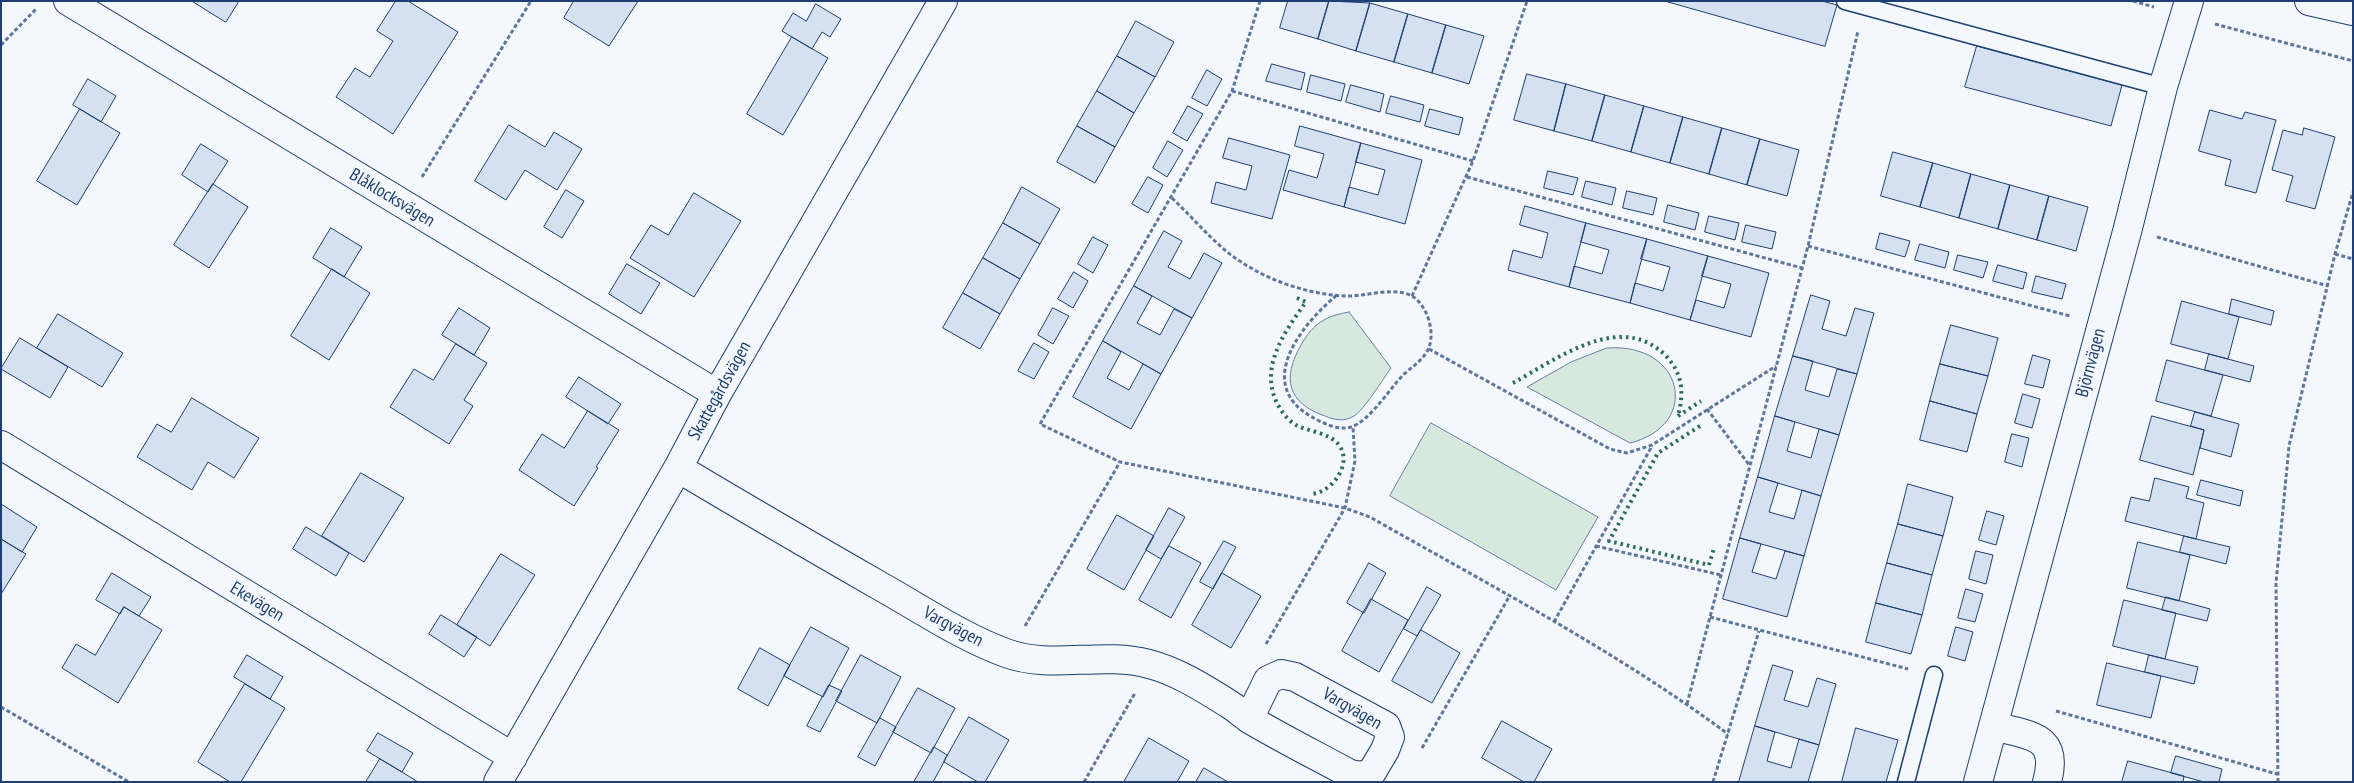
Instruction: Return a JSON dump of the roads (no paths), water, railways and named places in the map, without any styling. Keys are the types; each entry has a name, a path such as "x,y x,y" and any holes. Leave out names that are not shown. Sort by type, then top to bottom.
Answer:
{"street":[{"name":"Skattegårdsvägen","path":"498,782 678,468 717,394 943,1"},
{"path":"2309,1 2353,11"},
{"name":"Blåklocksvägen","path":"55,2 404,206 717,394"},
{"name":"Björnvägen","path":"1978,782 2128,228 2163,87 2187,8"},
{"name":"Ekevägen","path":"1,445 513,757"},
{"name":"Vargvägen","path":"678,468 912,605 984,644 1008,654 1036,659 1100,658 1133,660 1151,664 1187,680 1231,705 1249,719 1350,774 1362,776 1372,772 1390,737 1386,726 1295,677 1281,674 1268,680 1249,719"},
{"path":"1993,726 2043,742 2049,750 2052,764 2047,782"}],"lane":[{"path":"1845,1 2163,87"},
{"path":"1906,782 1934,675"}]}
